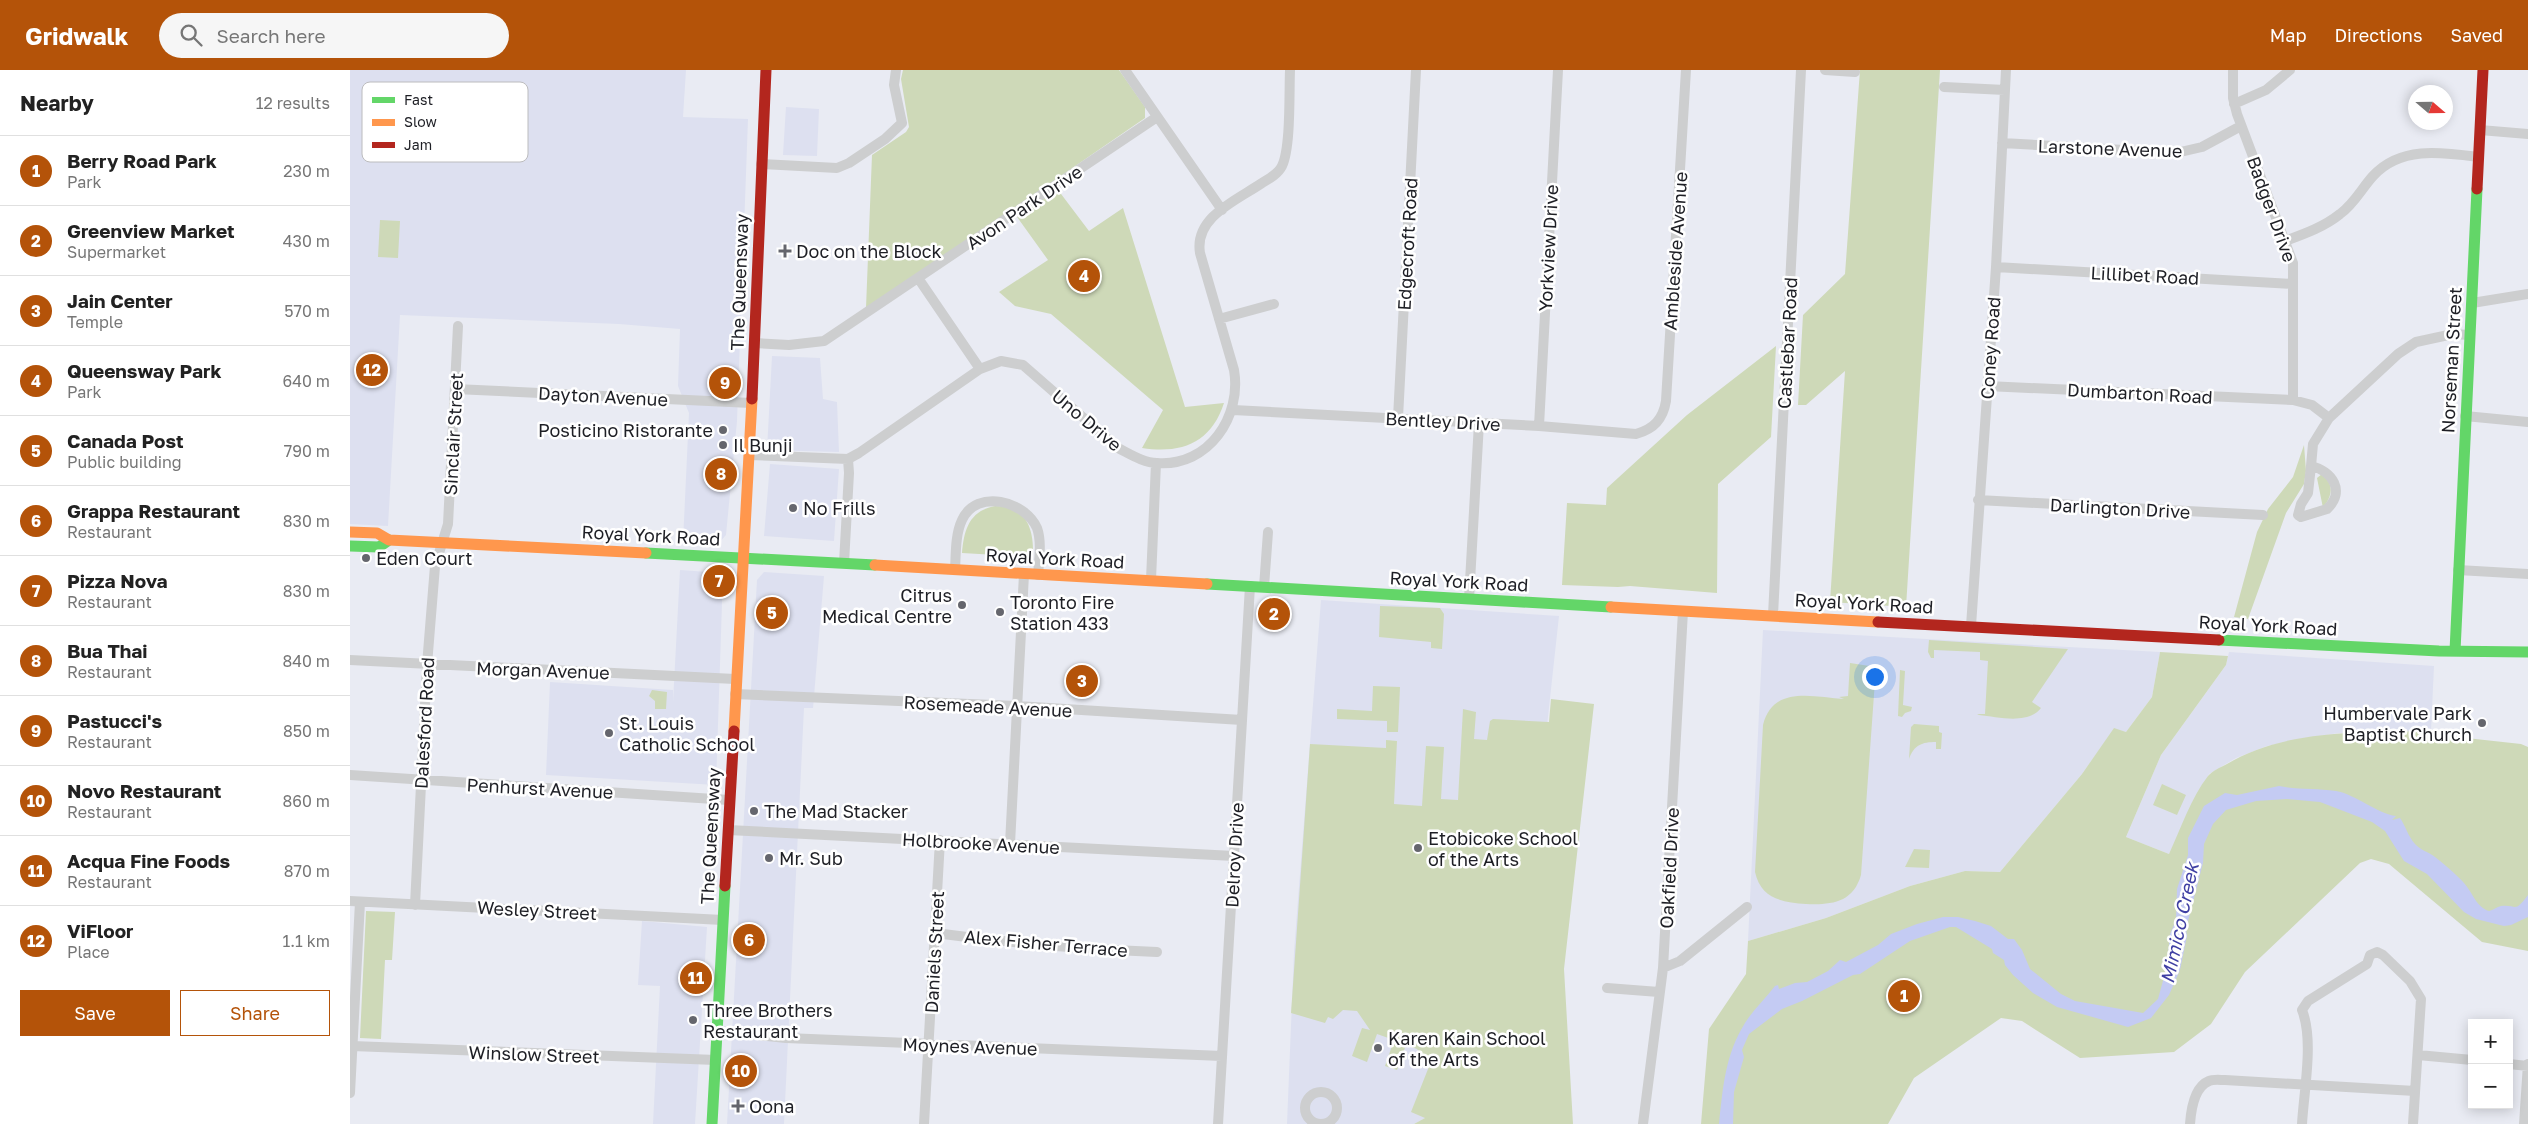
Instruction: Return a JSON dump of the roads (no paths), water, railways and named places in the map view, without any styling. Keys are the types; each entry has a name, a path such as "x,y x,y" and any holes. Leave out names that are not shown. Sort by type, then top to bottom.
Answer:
{"main road":[{"name":"The Queensway","path":"712,1124 735,679 749,455 766,70"},
{"name":"Norseman Street","path":"2455,651 2483,70"},
{"name":"Royal York Road","path":"350,532 377,533 389,540 844,563 1683,611 2455,651 2528,652"},
{"name":"Royal York Road","path":"350,546 379,547 389,540"}],"street":[{"path":"761,164 837,168 849,163 885,140 895,132 903,121 894,85 896,70"},
{"path":"1126,70 1222,210"},
{"path":"1151,580 1156,464 1176,461 1201,451 1221,432 1232,410 1235,378 1198,244 1203,228 1222,210 1270,178 1281,167 1285,148 1290,70"},
{"name":"Edgecroft Road","path":"1398,418 1416,70"},
{"name":"Yorkview Drive","path":"1539,426 1558,70"},
{"name":"Ambleside Avenue","path":"1652,429 1660,418 1666,401 1686,70"},
{"name":"Castlebar Road","path":"1773,615 1801,70"},
{"path":"1825,70 1855,72"},
{"name":"Coney Road","path":"1971,626 1978,500 1996,267 2006,70"},
{"name":"Badger Drive","path":"2233,70 2234,104 2293,263 2293,400"},
{"path":"2234,104 2266,90 2290,70"},
{"path":"1944,87 2004,90"},
{"name":"Avon Park Drive","path":"754,343 789,345 824,341 1157,117"},
{"name":"Larstone Avenue","path":"2002,143 2176,153 2202,147 2241,126"},
{"path":"2480,130 2528,134"},
{"path":"2285,241 2325,224 2342,213 2374,176 2395,158 2409,154 2426,153 2478,157"},
{"name":"Lillibet Road","path":"1996,267 2293,284"},
{"path":"918,278 980,369"},
{"path":"2472,303 2528,294"},
{"path":"1219,319 1274,304"},
{"name":"Sinclair Street","path":"443,542 448,524 458,326"},
{"path":"2311,466 2319,468 2331,476 2337,489 2336,496 2327,509 2301,517 2298,515 2298,510 2308,492 2313,444 2329,418 2407,347 2453,334 2470,334"},
{"name":"Uno Drive","path":"848,459 980,369 994,362 1008,361 1023,366 1118,448 1156,464"},
{"name":"Dumbarton Road","path":"1987,386 2293,400"},
{"name":"Dayton Avenue","path":"455,389 751,403"},
{"path":"2293,400 2312,405 2329,418"},
{"name":"Bentley Drive","path":"1232,410 1539,426 1636,434 1652,429"},
{"path":"2465,416 2528,422"},
{"path":"1469,599 1479,423"},
{"path":"749,455 848,459 849,473 844,563"},
{"name":"Darlington Drive","path":"1978,500 2263,515"},
{"path":"955,570 957,539 963,518 968,511 982,503 1005,502 1027,513 1037,529 1038,574"},
{"path":"1264,587 1268,532"},
{"name":"Dalesford Road","path":"416,905 420,781 427,665 435,566 443,542"},
{"path":"2458,570 2528,574"},
{"path":"1010,844 1024,574"},
{"name":"Delroy Drive","path":"1218,1124 1250,586"},
{"name":"Oakfield Drive","path":"1643,1124 1663,968 1683,611"},
{"name":"Morgan Avenue","path":"350,660 735,679"},
{"name":"Rosemeade Avenue","path":"735,694 1017,706 1242,720"},
{"name":"Penhurst Avenue","path":"350,775 729,800"},
{"name":"Holbrooke Avenue","path":"728,830 1234,856"},
{"name":"Daniels Street","path":"924,1124 940,840"},
{"path":"350,1093 355,902"},
{"name":"Wesley Street","path":"355,902 724,920"},
{"path":"1663,968 1680,961 1747,908"},
{"name":"Alex Fisher Terrace","path":"935,933 957,934 978,940 1077,949 1157,952"},
{"path":"2302,1124 2309,1034 2302,1010 2308,1001 2367,964 2370,955 2377,952 2383,955 2410,981 2421,999 2413,1124"},
{"path":"1607,988 1659,992"},
{"name":"Moynes Avenue","path":"718,1031 786,1038 1222,1056"},
{"name":"Winslow Street","path":"352,1046 716,1060"},
{"path":"2418,1055 2468,1060"},
{"path":"2513,1064 2528,1065 2524,1124"},
{"path":"2190,1124 2195,1098 2200,1088 2209,1081 2225,1080 2415,1091"}],"water":[{"name":"Mimico Creek","path":"2279,786 2336,791 2351,796 2382,812 2396,816 2392,820 2400,818 2415,844 2435,857 2457,876 2481,906 2489,911 2501,906 2515,907 2528,895 2528,917 2511,925 2504,926 2476,919 2464,912 2427,874 2404,861 2385,831 2372,822 2320,802 2287,799 2256,801 2226,810 2213,824 2204,844 2203,863 2186,929 2187,936 2180,970 2169,995 2151,1018 2128,1027 2057,1007 2033,993 2013,975 2005,965 2004,960 1993,953 1992,949 1956,927 1950,927 1910,941 1860,974 1853,975 1782,1009 1749,1034 1742,1050 1744,1057 1734,1092 1733,1124 1719,1124 1726,1072 1733,1047 1748,1018 1775,986 1778,985 1779,989 1795,983 1807,982 1828,971 1840,960 1846,962 1878,945 1891,934 1943,917 1958,917 1975,921 1991,926 2008,939 2014,939 2022,950 2030,969 2061,994 2075,1001 2143,1013 2158,999 2167,966 2170,934 2176,920 2177,889 2188,855 2188,838 2204,806 2225,793 2237,795"}],"place":[{"name":"Doc on the Block","path":"785,251"},
{"name":"Queensway Park","path":"1084,276"},
{"name":"ViFloor","path":"372,370"},
{"name":"Pastucci's","path":"725,383"},
{"name":"Posticino Ristorante","path":"723,430"},
{"name":"Il Bunji","path":"723,445"},
{"name":"Bua Thai","path":"721,474"},
{"name":"No Frills","path":"793,508"},
{"name":"Eden Court","path":"366,558"},
{"name":"Pizza Nova","path":"719,581"},
{"name":"Citrus Medical Centre","path":"962,605"},
{"name":"Toronto Fire Station 433","path":"1000,612"},
{"name":"Canada Post","path":"772,613"},
{"name":"Greenview Market","path":"1274,614"},
{"name":"Jain Center","path":"1082,681"},
{"name":"Humbervale Park Baptist Church","path":"2482,723"},
{"name":"St. Louis Catholic School","path":"609,733"},
{"name":"The Mad Stacker","path":"754,811"},
{"name":"Etobicoke School of the Arts","path":"1418,848"},
{"name":"Mr. Sub","path":"769,858"},
{"name":"Grappa Restaurant","path":"749,940"},
{"name":"Acqua Fine Foods","path":"696,978"},
{"name":"Berry Road Park","path":"1904,996"},
{"name":"Three Brothers Restaurant","path":"693,1020"},
{"name":"Karen Kain School of the Arts","path":"1378,1048"},
{"name":"Novo Restaurant","path":"741,1071"},
{"name":"Oona","path":"738,1106"}]}
